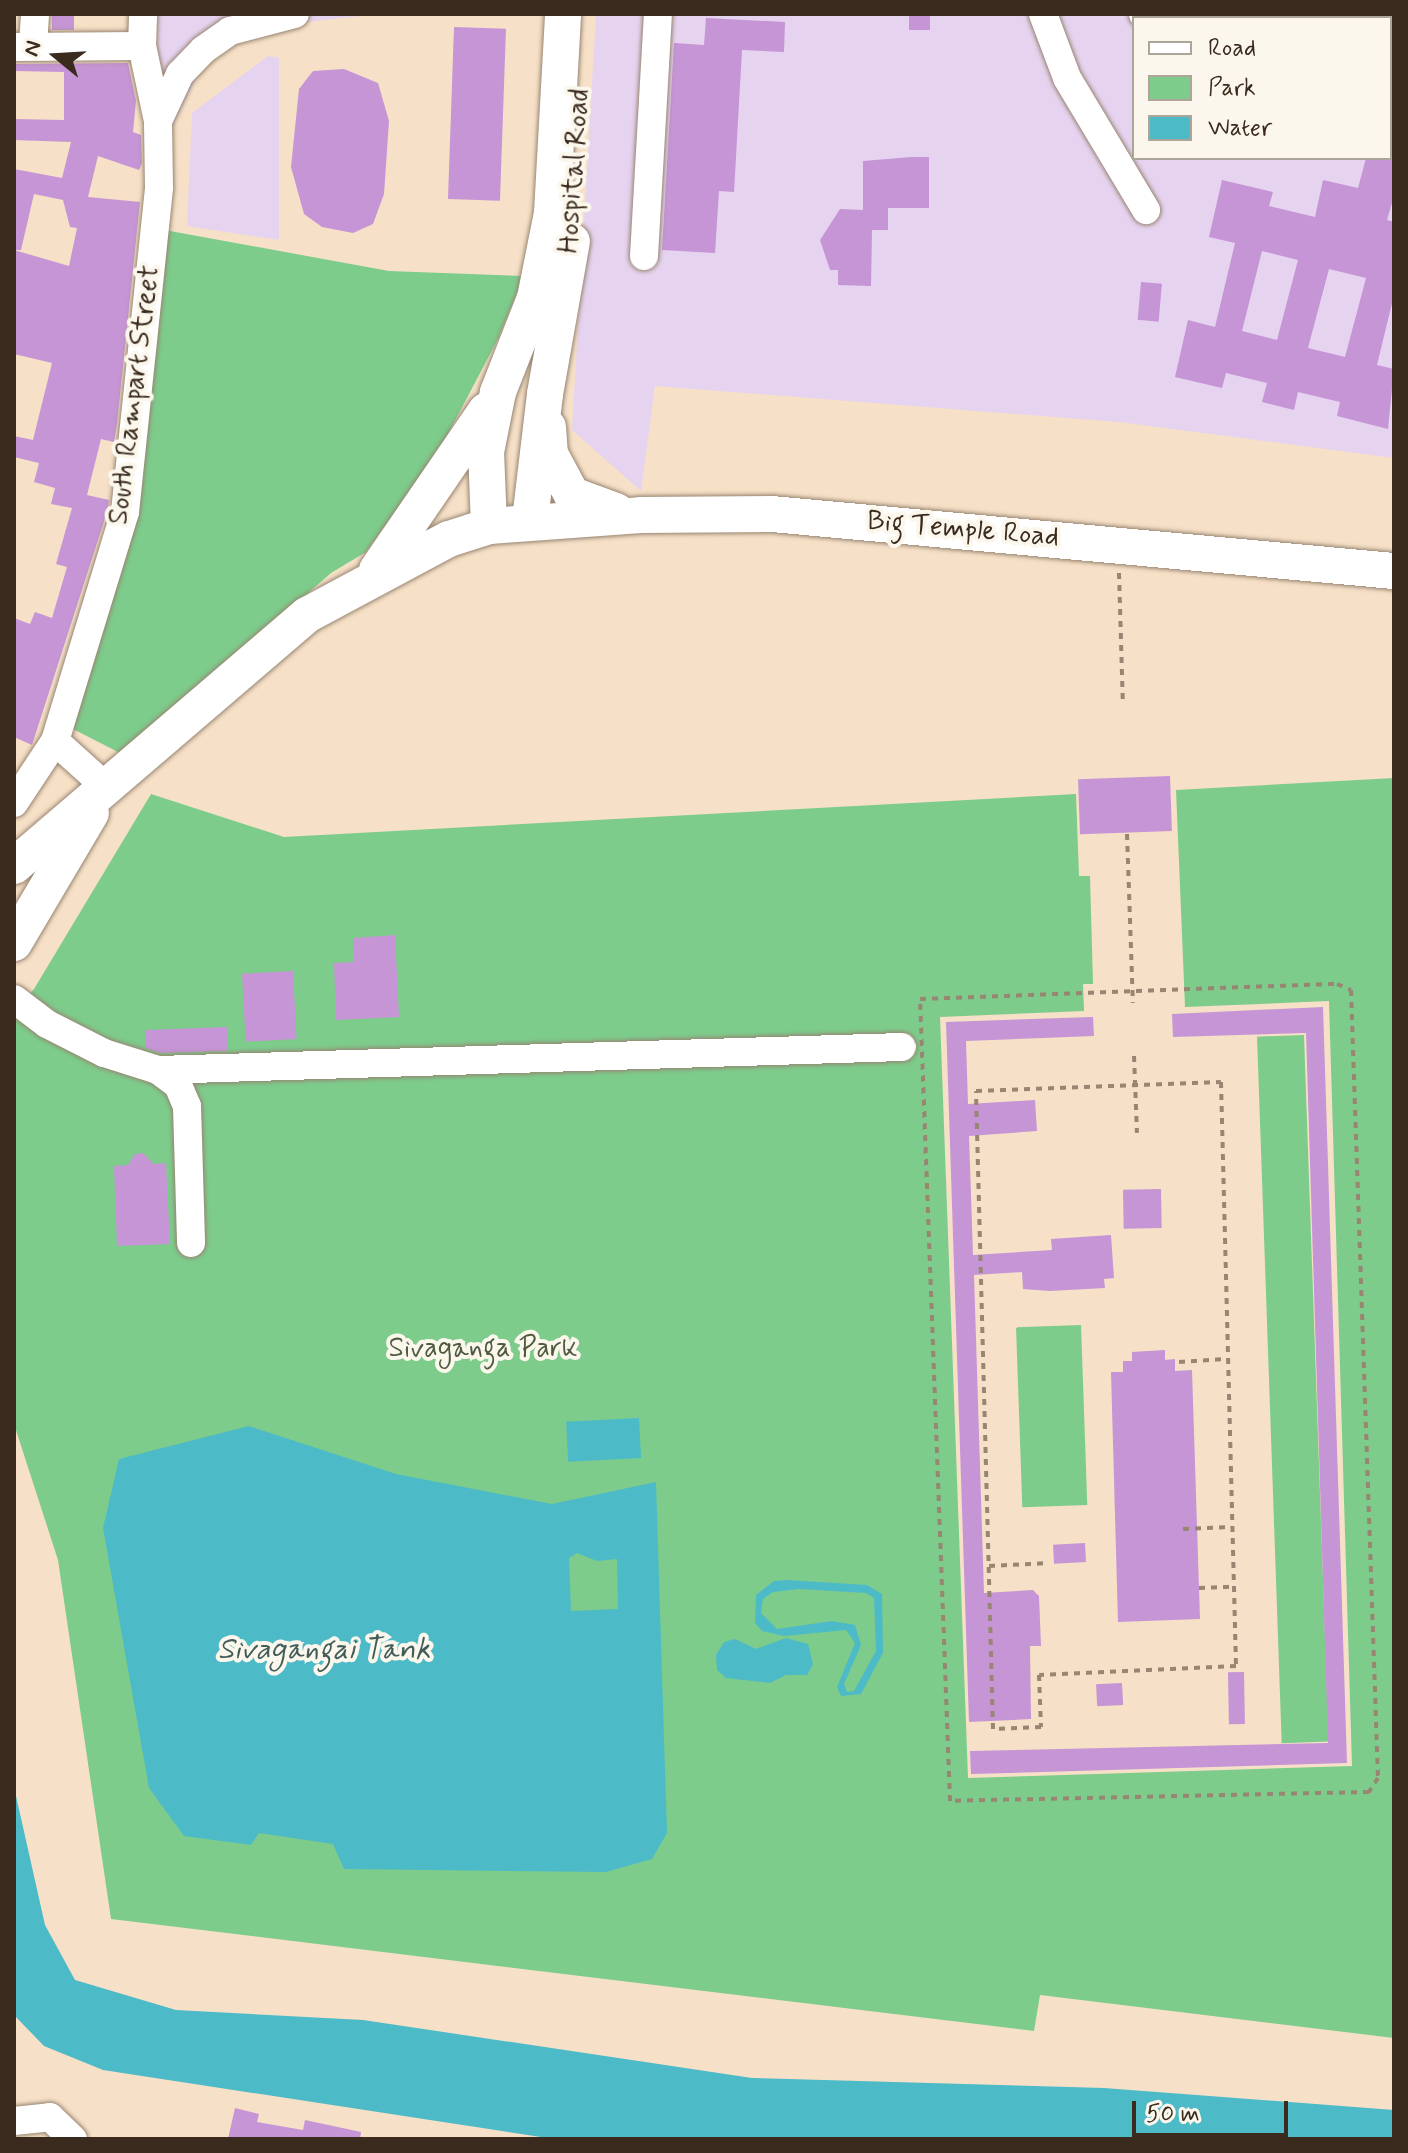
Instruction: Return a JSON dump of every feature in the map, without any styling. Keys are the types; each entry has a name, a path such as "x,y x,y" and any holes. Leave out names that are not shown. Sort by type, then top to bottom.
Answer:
{"main road":[{"name":"Hospital Road","path":"498,392 543,268 555,180 563,14"},
{"name":"Hospital Road","path":"545,394 575,211 585,14"},
{"path":"489,526 486,452 498,392"},
{"path":"14,866 307,615 368,580 397,546 498,392"},
{"path":"545,394 550,454 572,495 590,505 641,515"},
{"path":"530,520 545,394"},
{"name":"Big Temple Road","path":"368,580 489,526 530,520 641,515 772,514 1118,543 1394,571"},
{"path":"14,943 106,787"}],"street":[{"path":"35,14 24,46 142,46"},
{"name":"South Rampart Street","path":"14,803 55,741 125,512 159,187 158,121 142,46 143,14"},
{"path":"158,121 180,74 203,50 230,31 295,14"},
{"path":"644,256 658,14"},
{"path":"1043,14 1067,78 1146,210"},
{"path":"55,741 106,787"},
{"path":"14,999 47,1024 104,1053 158,1070 902,1047"},
{"path":"158,1070 178,1085 187,1106 191,1243"},
{"path":"14,2121 57,2128 73,2139"}],"path":[{"path":"1118,543 1123,704"},
{"path":"1127,834 1133,1003"},
{"path":"1337,984 1351,990 1378,1778 1369,1792 950,1801 920,999 1133,989 1337,984"},
{"path":"1134,1056 1137,1133"},
{"path":"1221,1082 1225,1359 1236,1666 1039,1675 1041,1727 993,1729 976,1091 1136,1086 1221,1082"},
{"path":"1179,1362 1225,1359"},
{"path":"1183,1529 1230,1527"},
{"path":"989,1566 1049,1563"},
{"path":"1199,1588 1233,1587"}],"shaded area":[{"path":"158,14 378,14 297,23 209,53 171,129 156,67"},
{"path":"596,14 1394,14 1394,458 1119,422 655,386 641,491 572,430"},
{"path":"268,56 279,58 279,240 187,226 192,113"}],"green space":[{"path":"159,229 389,271 524,276 498,339 440,449 366,552 331,573 122,754 71,728 106,615"},
{"name":"Sivaganga Park","path":"1394,778 1394,2038 1040,1995 1034,2031 111,1919 58,1560 14,1424 14,1012 34,989 151,794 284,837 1076,794 1079,876 1090,876 1093,984 1083,984 1084,1011 940,1017 968,1778 1352,1766 1329,1001 1185,1007 1176,790"},
{"path":"1304,1035 1329,1742 1282,1743 1257,1037"},
{"path":"1081,1325 1087,1505 1022,1507 1016,1327"}],"water":[{"path":"639,1418 641,1458 568,1462 566,1422"},
{"name":"Sivagangai Tank","path":"249,1426 396,1474 552,1504 656,1482 667,1833 652,1859 606,1872 344,1869 333,1844 259,1833 251,1845 184,1836 149,1788 103,1528 119,1459","holes":["577,1553 597,1561 617,1559 618,1609 571,1611 569,1558"]},
{"path":"774,1581 867,1585 882,1594 883,1653 861,1694 841,1696 837,1687 855,1643 846,1630 784,1636 762,1631 755,1623 756,1595","holes":["799,1589 866,1593 874,1598 876,1651 854,1691 847,1692 844,1684 861,1645 855,1625 832,1621 777,1629 761,1613 763,1599 773,1592"]},
{"path":"786,1638 808,1644 813,1664 807,1675 786,1675 770,1683 726,1678 717,1670 716,1655 724,1642 735,1639 756,1649"},
{"path":"14,1787 45,1925 75,1980 176,2010 363,2020 752,2078 1104,2088 1394,2110 1394,2139 554,2139 103,2070 44,2046 14,2015"}],"building":[{"path":"52,14 74,14 74,30 52,30"},
{"path":"909,14 930,14 930,30 909,30"},
{"path":"706,18 785,22 784,52 742,50 734,192 719,191 715,253 662,250 674,43 704,45"},
{"path":"454,27 506,29 500,201 448,199"},
{"path":"128,63 136,101 133,132 141,135 142,163 139,170 98,156 88,197 140,202 114,442 101,439 87,495 109,500 108,509 32,745 14,737 14,618 30,624 35,612 52,618 67,567 56,564 72,508 51,504 55,488 34,482 39,463 14,457 14,436 33,440 52,363 14,354 14,169 62,178 71,142 14,140 14,119 64,120 64,72 14,71 14,64","holes":["34,194 63,200 70,227 77,228 69,266 14,250 21,250"]},
{"path":"344,69 378,83 389,121 384,194 373,224 353,233 322,227 304,214 291,167 299,89 313,71"},
{"path":"929,157 929,208 888,208 888,230 872,230 871,286 838,285 838,270 830,270 820,240 840,209 863,210 863,161"},
{"path":"1394,158 1394,196 1387,220 1394,222 1394,295 1377,365 1394,369 1388,429 1337,416 1340,402 1298,392 1294,410 1262,402 1267,383 1226,373 1222,388 1175,377 1188,320 1215,327 1235,243 1209,237 1222,180 1273,192 1269,206 1315,217 1323,180 1358,188 1365,160","holes":["1262,251 1298,260 1277,340 1242,331","1329,269 1366,278 1345,357 1308,348"]},
{"path":"1141,282 1162,284 1159,322 1138,320"},
{"path":"1170,776 1172,831 1080,834 1078,779"},
{"path":"395,935 399,1017 336,1020 334,963 354,962 353,938"},
{"path":"293,971 297,1039 246,1042 242,974"},
{"path":"1323,1007 1347,1763 971,1774 970,1751 1328,1743 1306,1033 1173,1037 1172,1014"},
{"path":"1093,1017 1094,1036 966,1041 968,1104 1035,1100 1037,1131 969,1136 973,1255 1052,1250 1051,1239 1111,1235 1114,1278 1104,1279 1105,1288 1050,1291 1023,1289 1022,1272 974,1275 984,1593 1033,1590 1039,1596 1041,1646 1030,1646 1031,1719 969,1722 946,1022"},
{"path":"227,1027 228,1051 160,1053 145,1048 145,1030"},
{"path":"143,1153 154,1164 166,1163 170,1244 117,1246 114,1166 128,1165 135,1154"},
{"path":"1161,1189 1162,1228 1124,1229 1123,1190"},
{"path":"1165,1350 1165,1360 1175,1359 1175,1371 1192,1370 1200,1619 1118,1622 1111,1372 1123,1372 1123,1361 1132,1361 1132,1352"},
{"path":"1085,1543 1086,1562 1054,1564 1053,1545"},
{"path":"1228,1672 1244,1672 1245,1724 1229,1724"},
{"path":"1122,1683 1123,1705 1097,1706 1096,1684"},
{"path":"235,2108 259,2114 257,2122 303,2130 305,2120 361,2132 360,2139 228,2139"}]}
